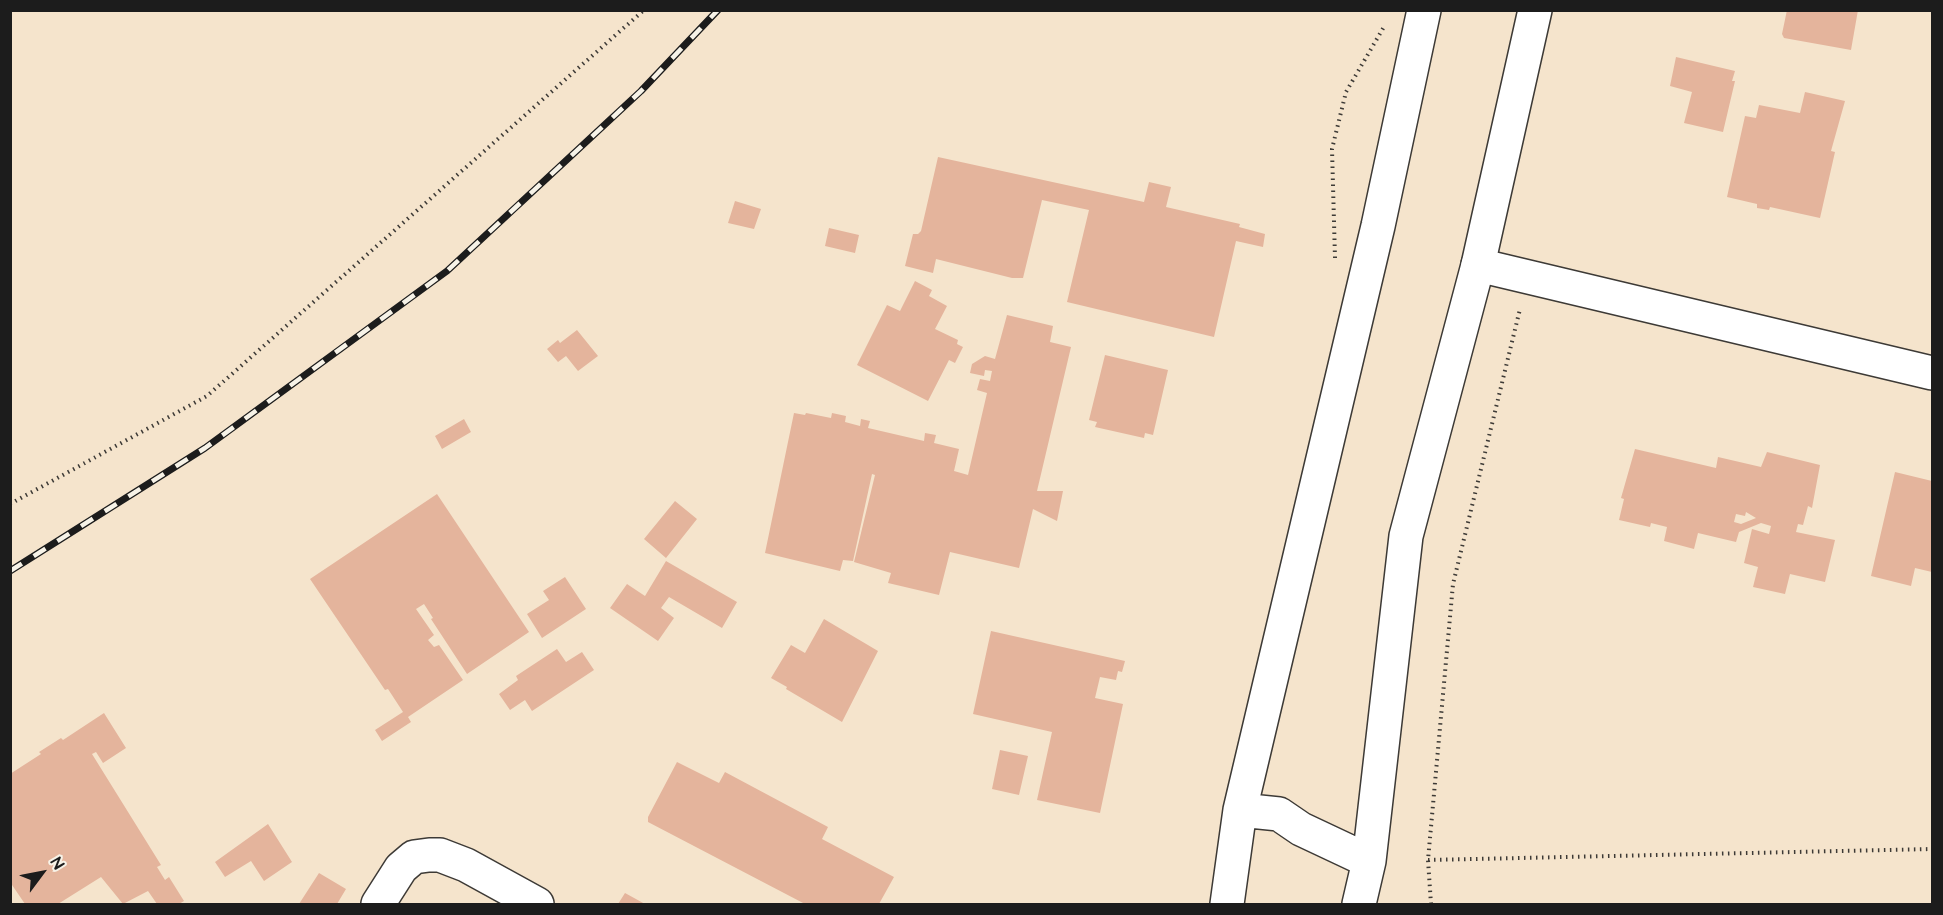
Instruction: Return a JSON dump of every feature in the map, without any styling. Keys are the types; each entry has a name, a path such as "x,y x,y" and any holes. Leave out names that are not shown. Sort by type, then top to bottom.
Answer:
{"main road":[{"path":"1227,904 1240,810 1378,226 1424,10"},
{"path":"1359,904 1369,861 1406,536 1478,265 1535,10"},
{"path":"1478,265 1932,373"},
{"path":"1240,810 1279,814 1301,829 1369,861"},
{"path":"378,904 401,868 414,857 440,855 466,865 537,904"}],"path":[{"path":"10,504 207,396 644,10"},
{"path":"1337,270 1333,248 1332,148 1346,92 1388,16"},
{"path":"1431,904 1428,860 1453,584 1527,276"},
{"path":"1428,860 1932,849"}],"building":[{"path":"1787,10 1858,10 1851,50 1784,38 1782,34"},
{"path":"1676,57 1735,71 1732,81 1735,81 1723,132 1684,123 1692,92 1670,86"},
{"path":"1805,92 1845,101 1831,151 1835,152 1820,218 1770,207 1769,210 1757,208 1757,204 1727,197 1745,116 1756,118 1759,105 1800,113"},
{"path":"938,157 1144,202 1149,182 1171,187 1166,207 1240,224 1239,227 1265,234 1263,247 1236,241 1214,337 1067,302 1089,210 1042,200 1023,278 1012,278 936,259 933,273 905,266 913,234 921,231"},
{"path":"735,201 761,209 754,229 728,223"},
{"path":"829,228 859,235 855,253 825,246"},
{"path":"915,281 932,290 929,296 947,306 935,329 958,340 957,344 963,347 955,363 949,360 928,401 857,365 887,305 900,311"},
{"path":"1007,315 1053,326 1050,342 1071,347 1037,491 1063,491 1057,521 1033,509 1019,568 950,552 939,595 888,583 891,573 854,562 875,475 872,474 853,561 843,560 840,571 765,553 794,413 831,418 832,413 846,416 845,422 860,426 861,419 870,421 868,428 924,441 925,433 936,435 934,443 959,449 954,471 968,475 987,393 977,390 980,379 990,381 992,371 985,370 984,376 970,373 972,364 985,356 995,359"},
{"path":"577,330 598,356 578,371 566,356 558,362 547,349 558,340 560,343"},
{"path":"1105,355 1168,370 1153,435 1145,433 1144,438 1095,427 1097,422 1089,420"},
{"path":"464,419 471,432 442,449 435,436"},
{"path":"1635,449 1716,468 1718,457 1761,467 1767,452 1820,465 1812,508 1808,506 1803,525 1798,524 1796,532 1835,540 1825,582 1790,574 1785,594 1753,587 1758,567 1744,563 1752,529 1769,534 1771,526 1761,523 1739,532 1736,542 1698,533 1694,549 1664,541 1667,527 1651,523 1650,527 1619,520 1624,499 1621,498","holes":["1746,512 1756,518 1741,524 1734,522 1736,514 1745,516"]},
{"path":"1895,472 1932,481 1932,572 1915,568 1911,586 1871,576"},
{"path":"437,494 529,632 467,674 431,619 433,618 424,604 416,609 434,635 428,640 434,647 439,645 463,680 408,717 411,722 382,741 375,730 403,712 388,689 385,690 310,579"},
{"path":"675,501 697,519 666,558 644,539"},
{"path":"666,561 737,602 722,628 669,597 661,608 674,618 658,641 610,608 627,584 645,596"},
{"path":"565,577 586,609 542,638 527,614 549,600 543,591"},
{"path":"824,619 878,651 842,722 771,678 791,645 805,653"},
{"path":"991,631 1125,661 1122,672 1118,671 1116,680 1100,677 1095,698 1123,704 1100,813 1037,800 1052,732 973,714"},
{"path":"557,649 566,662 582,652 594,670 532,711 525,700 510,710 499,694 518,680 516,676"},
{"path":"104,713 126,748 103,763 96,752 92,754 161,865 157,867 165,880 169,877 184,901 179,904 157,904 148,891 123,904 101,877 58,904 25,904 10,882 10,774 41,754 39,752 61,738 63,740"},
{"path":"1000,750 1028,756 1019,795 992,789"},
{"path":"677,762 719,783 725,772 828,827 822,839 894,877 879,904 805,904 648,822 648,817"},
{"path":"268,824 292,862 264,881 251,861 225,877 215,862"},
{"path":"319,873 346,889 337,904 299,904"},
{"path":"625,893 645,904 618,904"}],"railway":[{"path":"10,571 205,448 447,271 641,91 718,10"}]}
